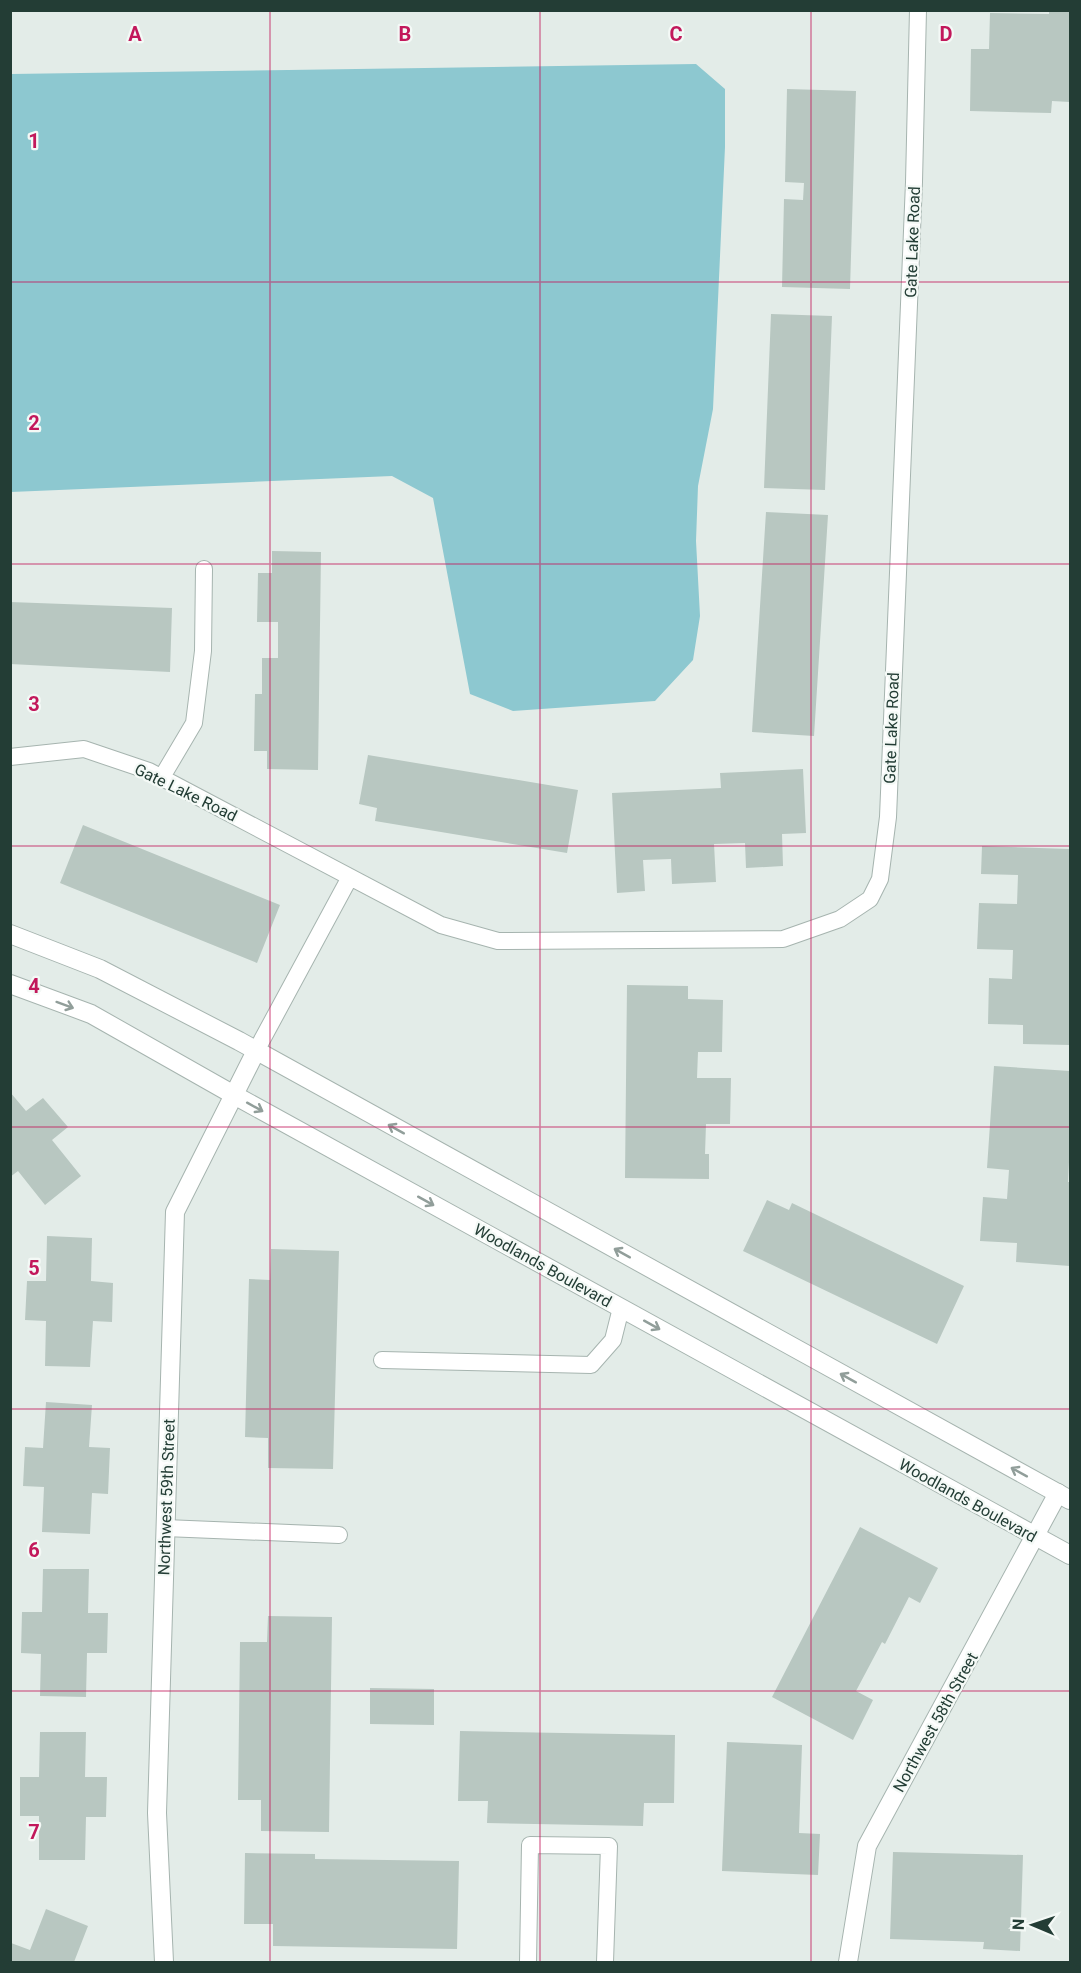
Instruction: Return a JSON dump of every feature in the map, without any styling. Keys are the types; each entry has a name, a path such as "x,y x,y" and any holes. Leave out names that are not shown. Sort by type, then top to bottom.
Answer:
{"street":[{"path":"10,934 100,969 256,1051 1064,1496"},
{"name":"Woodlands Boulevard","path":"10,984 91,1014 234,1095 1071,1555"},
{"name":"Northwest 59th Street","path":"164,1962 157,1813 175,1212 256,1051"},
{"name":"Northwest 58th Street","path":"848,1962 867,1846 1035,1537 1064,1496"}],"lane":[{"name":"Gate Lake Road","path":"10,757 84,748 149,771 441,925 498,941 783,939 840,919 870,899 880,879 888,817 914,182 918,10"},
{"path":"162,777 194,723 203,651 204,569"},
{"path":"256,1051 350,877"},
{"path":"382,1360 591,1365 613,1340 621,1308"},
{"path":"165,1528 339,1535"},
{"path":"528,1962 530,1845 609,1846 605,1962"}],"water":[{"path":"696,64 725,89 725,147 713,409 698,486 696,541 700,616 693,660 655,701 513,711 470,694 433,498 392,476 11,492 11,74"}],"building":[{"path":"1049,10 1070,10 1070,102 1052,101 1051,113 970,111 971,49 989,49 990,13 1049,14"},
{"path":"787,89 856,91 850,289 782,287 784,199 803,200 804,183 785,182"},
{"path":"771,314 832,316 825,490 764,488"},
{"path":"766,512 828,515 814,736 752,732"},
{"path":"272,551 321,552 318,770 267,769 267,751 254,751 255,694 262,694 262,658 278,658 278,622 257,622 258,573 272,573"},
{"path":"10,602 172,608 170,672 10,664"},
{"path":"368,755 578,790 567,853 375,821 377,808 359,804"},
{"path":"803,769 806,833 782,834 783,866 746,868 745,843 714,844 716,882 672,884 671,859 643,860 645,891 617,893 612,793 721,788 720,773"},
{"path":"83,825 280,905 257,963 60,883"},
{"path":"982,846 1070,849 1070,1045 1023,1044 1023,1025 988,1024 989,978 1012,979 1013,950 977,949 979,903 1017,904 1018,875 981,874"},
{"path":"627,985 688,986 688,999 723,1000 722,1052 698,1052 697,1078 731,1078 730,1124 706,1124 705,1154 709,1154 709,1179 625,1178"},
{"path":"994,1066 1070,1071 1068,1182 1070,1182 1070,1266 1016,1262 1017,1243 980,1241 983,1197 1007,1199 1009,1170 987,1168"},
{"path":"10,1092 26,1111 43,1098 68,1127 52,1140 81,1176 45,1205 18,1171 10,1177"},
{"path":"767,1200 789,1210 792,1203 964,1286 937,1344 743,1251"},
{"path":"47,1236 92,1238 91,1281 113,1283 112,1322 93,1321 90,1367 45,1366 46,1321 25,1320 27,1281 46,1281"},
{"path":"271,1249 339,1251 333,1469 268,1468 268,1438 245,1437 249,1279 270,1280"},
{"path":"46,1402 92,1405 89,1447 110,1448 108,1494 92,1493 90,1534 42,1532 44,1487 23,1486 25,1447 43,1448"},
{"path":"860,1527 938,1568 920,1603 909,1597 885,1644 882,1642 856,1691 873,1700 853,1740 772,1697"},
{"path":"43,1569 89,1569 88,1613 108,1613 107,1653 87,1653 86,1697 40,1696 41,1654 21,1653 22,1612 42,1612"},
{"path":"268,1616 332,1617 329,1832 261,1831 261,1800 238,1800 240,1642 267,1642"},
{"path":"370,1688 434,1689 434,1725 370,1724"},
{"path":"460,1731 675,1735 674,1803 644,1803 643,1826 487,1823 488,1801 458,1801"},
{"path":"40,1732 86,1732 85,1777 107,1777 106,1817 86,1817 85,1860 39,1860 39,1816 20,1816 20,1777 39,1777"},
{"path":"727,1742 802,1745 799,1833 820,1834 818,1875 722,1871"},
{"path":"893,1852 1023,1855 1020,1951 983,1949 984,1942 890,1939"},
{"path":"245,1853 315,1854 315,1859 459,1861 457,1949 273,1946 273,1924 244,1924"},
{"path":"46,1909 88,1926 74,1962 10,1962 11,1943 30,1950"}]}
